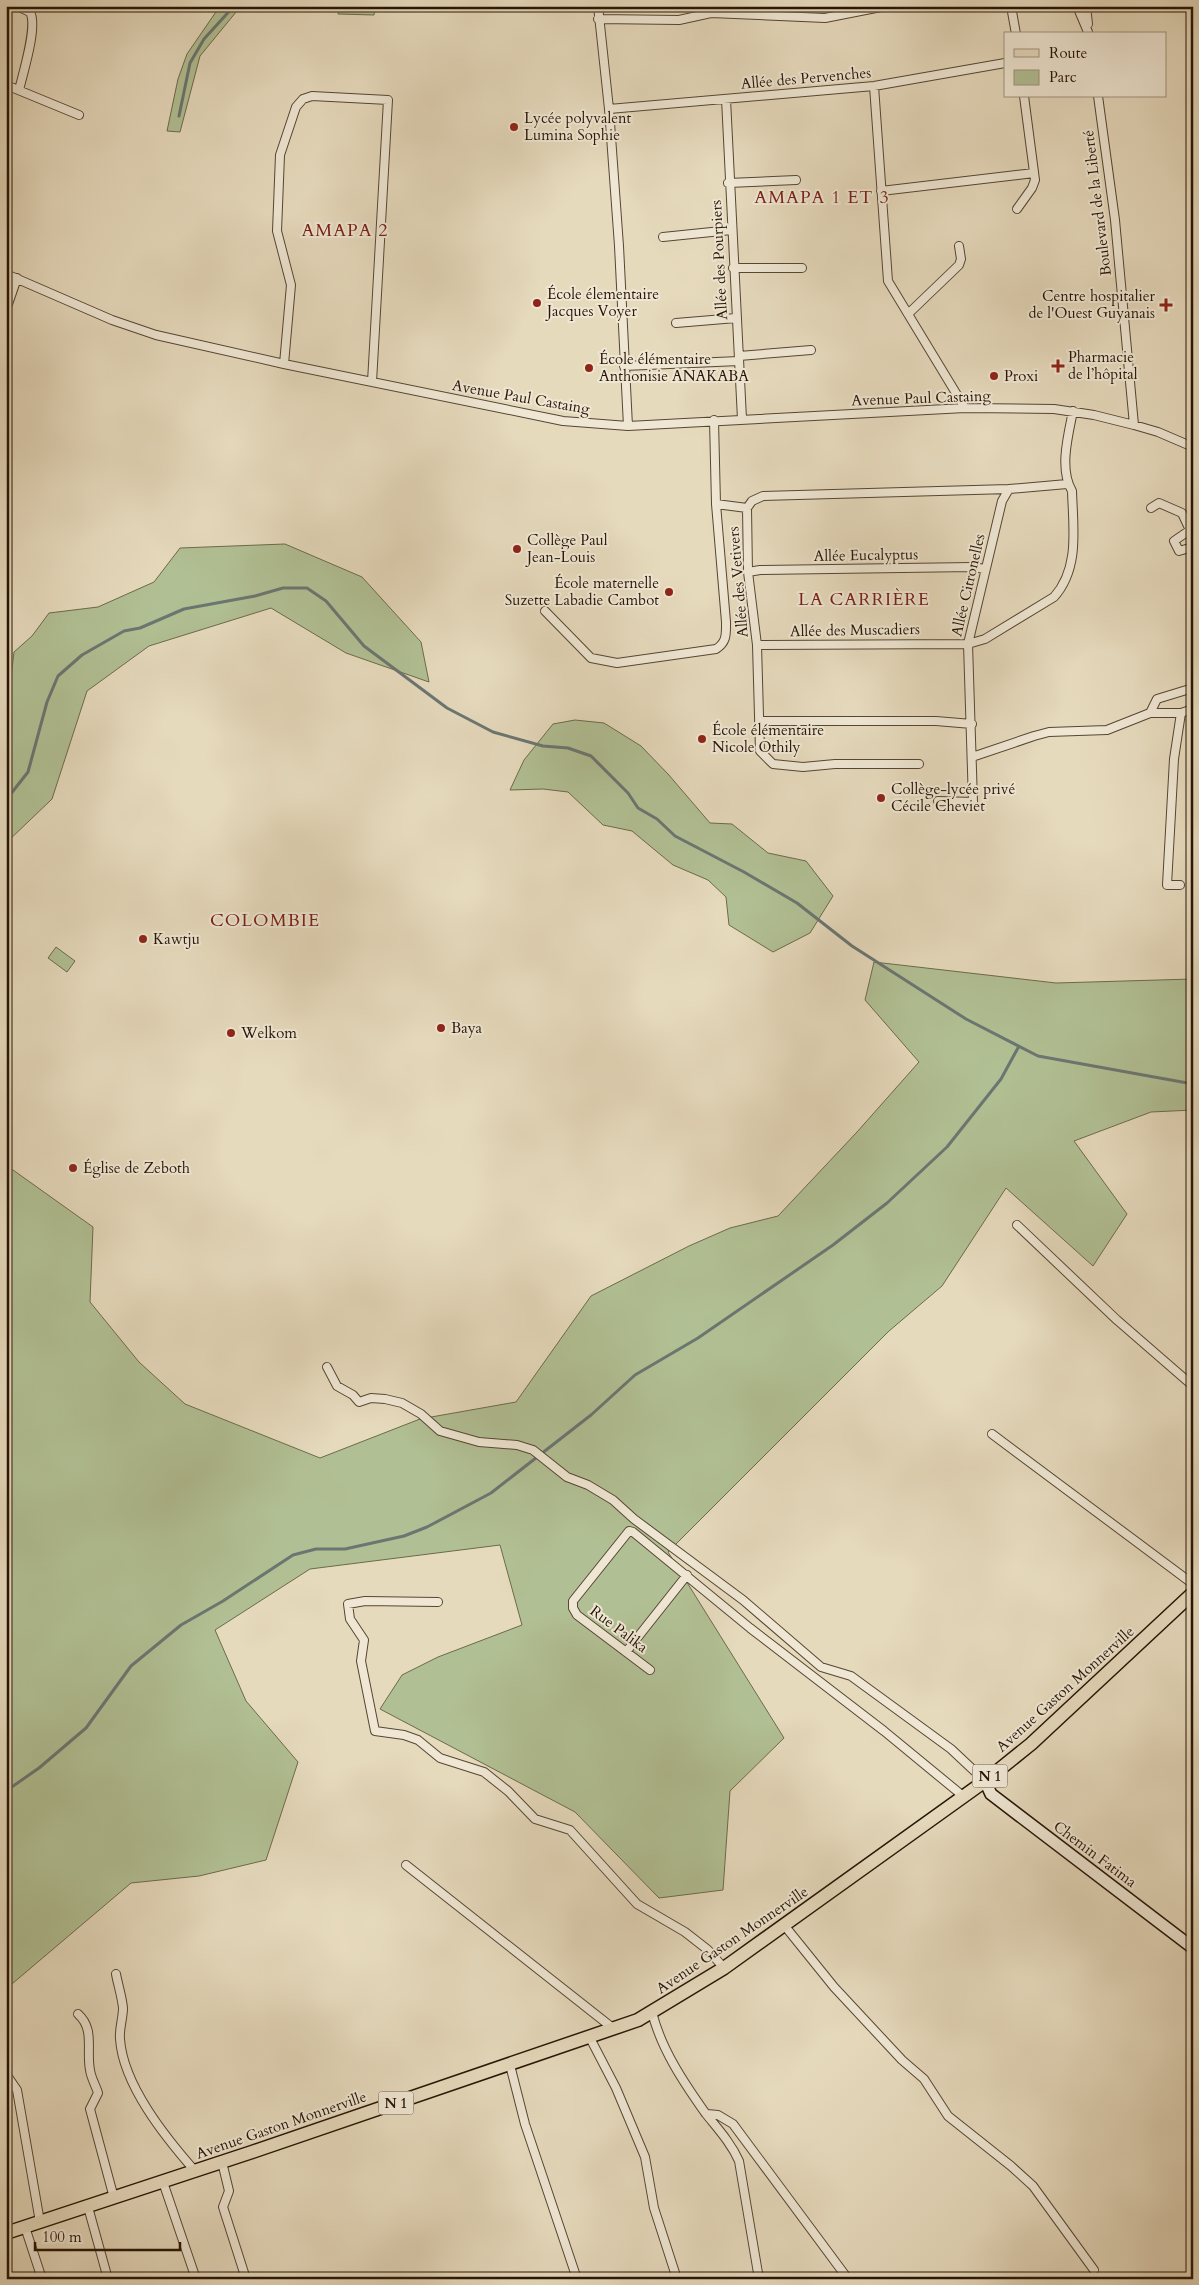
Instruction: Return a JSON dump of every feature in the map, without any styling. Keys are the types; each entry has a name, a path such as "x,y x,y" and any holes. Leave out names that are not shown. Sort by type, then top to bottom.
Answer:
{"main road":[{"name":"Avenue Gaston Monnerville","path":"6,2233 590,2038 652,2012 724,1968 985,1781 1031,1744 1193,1592"}],"street":[{"path":"17,6 30,12 33,19 28,55 19,90"},
{"path":"598,6 619,246 628,426"},
{"path":"598,19 679,20 711,13 826,18 886,6"},
{"path":"1010,6 1016,32"},
{"path":"1077,6 1088,32"},
{"path":"1086,6 1088,32"},
{"name":"Allée des Pervenches","path":"608,109 874,86 1004,63"},
{"path":"6,86 79,115"},
{"path":"874,86 888,281 966,408"},
{"path":"284,364 291,284 277,232 279,165 281,148 296,107 303,99 312,96 388,100 372,382"},
{"path":"1017,209 1032,188 1035,180 1024,98"},
{"name":"Boulevard de la Liberté","path":"1098,98 1115,220 1134,425"},
{"name":"Allée des Pourpiers","path":"726,99 728,183 742,419"},
{"path":"881,191 1034,173"},
{"path":"728,183 796,180"},
{"path":"663,237 731,230"},
{"path":"908,314 957,268 961,259 960,246"},
{"path":"733,268 802,268"},
{"name":"Avenue Paul Castaing","path":"6,274 112,320 138,329 284,364 536,416 591,424 628,426 966,408 1073,411 1158,432 1193,447"},
{"path":"6,310 17,278"},
{"path":"676,323 736,318"},
{"path":"624,366 739,359 811,350"},
{"path":"968,644 985,640 1031,613 1054,597 1060,590 1073,550 1072,491 1067,484 1065,470 1073,411"},
{"path":"545,611 591,658 616,663 716,649 724,642 726,629 716,504 714,420"},
{"path":"1009,489 1067,484"},
{"name":"Allée des Vetivers","path":"919,764 835,764 803,767 774,764 760,751 757,645 748,572 747,508 756,498 763,496 1009,489"},
{"name":"Allée Citronelles","path":"938,801 974,802 968,644 1000,507 1009,489"},
{"path":"1151,508 1159,503 1182,513 1191,530 1174,541 1179,551 1193,547"},
{"path":"716,504 747,508"},
{"name":"Allée Eucalyptus","path":"748,572 760,570 985,569"},
{"name":"Allée des Muscadiers","path":"757,645 953,642 968,644"},
{"path":"1150,714 1157,698 1193,688"},
{"path":"972,757 981,752 1003,748 1028,737 1048,732 1111,730 1150,714 1181,713 1193,709"},
{"path":"1180,885 1167,885 1174,759 1181,713"},
{"path":"759,721 936,721 972,724"},
{"path":"1017,1225 1117,1320 1193,1386"},
{"path":"327,1367 337,1386 353,1395 359,1402 371,1398 386,1398 402,1403 421,1414 440,1431 479,1442 517,1444 533,1450 567,1477 588,1485 613,1500 634,1519 743,1600 822,1667 851,1676 951,1749 985,1781"},
{"path":"992,1434 1193,1584"},
{"name":"Rue Palika","path":"650,1670 577,1615 573,1608 573,1601 629,1531 633,1532 687,1575"},
{"path":"626,1652 687,1575 750,1628 884,1731 963,1796"},
{"path":"438,1602 365,1601 348,1604 350,1620 364,1640 361,1661 375,1731 404,1735 418,1740 440,1758 484,1772 508,1791 535,1819 570,1830 637,1904 685,1932 708,1950 724,1968"},
{"name":"Chemin Fatima","path":"985,1781 991,1794 1193,1948"},
{"path":"406,1864 614,2029"},
{"path":"784,1925 834,1987 902,2060 924,2079 948,2116 1033,2186 1094,2270"},
{"path":"116,1974 123,2009 120,2039 127,2069 147,2108 168,2140 195,2171"},
{"path":"652,2012 664,2048 739,2161 759,2279"},
{"path":"78,2014 86,2023 89,2032 90,2070 98,2093 90,2109 114,2198"},
{"path":"590,2038 616,2088 645,2157 654,2208 677,2279"},
{"path":"510,2065 525,2124 577,2279"},
{"path":"6,2074 17,2090 40,2222"},
{"path":"707,2114 718,2115 733,2124 848,2279"},
{"path":"222,2162 229,2191 224,2207 246,2279"},
{"path":"163,2182 196,2279"},
{"path":"88,2207 108,2279"},
{"path":"24,2227 42,2279"}],"green space":[{"path":"220,6 241,6 200,56 180,132 167,131 178,79 187,54"},
{"path":"339,6 375,6 374,15 338,14"},
{"path":"285,544 362,577 421,642 429,682 346,653 271,608 149,646 87,691 52,799 6,843 6,719 14,652 32,636 49,613 98,607 154,582 180,548"},
{"path":"575,720 604,723 641,746 710,823 732,824 768,853 806,861 833,896 810,933 773,952 729,925 726,897 708,880 673,865 632,831 603,825 568,792 543,789 510,790 524,760 553,724"},
{"path":"56,947 75,961 67,972 48,958"},
{"path":"874,962 1056,983 1193,979 1193,1110 1151,1112 1074,1141 1127,1214 1093,1266 1006,1188 942,1286 889,1331 668,1552 784,1738 730,1791 723,1890 659,1898 575,1812 380,1709 402,1675 438,1657 522,1625 500,1545 310,1569 215,1630 246,1701 298,1762 266,1860 199,1876 131,1883 6,1989 6,1165 93,1227 90,1302 139,1362 185,1404 320,1458 420,1419 516,1402 591,1296 689,1246 730,1228 778,1216 857,1132 919,1062 865,1000"}],"waterway":[{"path":"179,116 190,63 204,39 234,6"},
{"path":"6,800 28,772 47,702 58,676 82,655 124,631 140,628 184,609 255,596 283,588 307,588 326,601 364,646 447,708 493,732 543,746 568,748 591,756 628,793 638,808 657,819 675,836 744,872 797,903 852,946 966,1019 1038,1056 1193,1084"},
{"path":"6,1791 39,1768 86,1728 131,1666 181,1625 223,1601 293,1555 316,1549 345,1549 404,1536 427,1527 491,1493 591,1415 635,1375 698,1338 833,1245 887,1203 947,1147 1001,1079 1019,1046"}],"place":[{"name":"Lycée polyvalent Lumina Sophie","path":"514,127"},
{"name":"École élementaire Jacques Voyer","path":"537,303"},
{"name":"Centre hospitalier de l'Ouest Guyanais","path":"1166,305"},
{"name":"Pharmacie de l’hôpital","path":"1058,366"},
{"name":"École élémentaire Anthonisie ANAKABA","path":"589,368"},
{"name":"Proxi","path":"994,376"},
{"name":"Collège Paul Jean-Louis","path":"517,549"},
{"name":"École maternelle Suzette Labadie Cambot","path":"669,592"},
{"name":"École élémentaire Nicole Othily","path":"702,739"},
{"name":"Collège-lycée privé Cécile Cheviet","path":"881,798"},
{"name":"Kawtju","path":"143,939"},
{"name":"Baya","path":"441,1028"},
{"name":"Welkom","path":"231,1033"},
{"name":"Église de Zeboth","path":"73,1168"}],"district":[{"name":"AMAPA 1 ET 3","path":"822,197"},
{"name":"AMAPA 2","path":"345,230"},
{"name":"LA CARRIÈRE","path":"864,599"},
{"name":"COLOMBIE","path":"265,920"}]}
